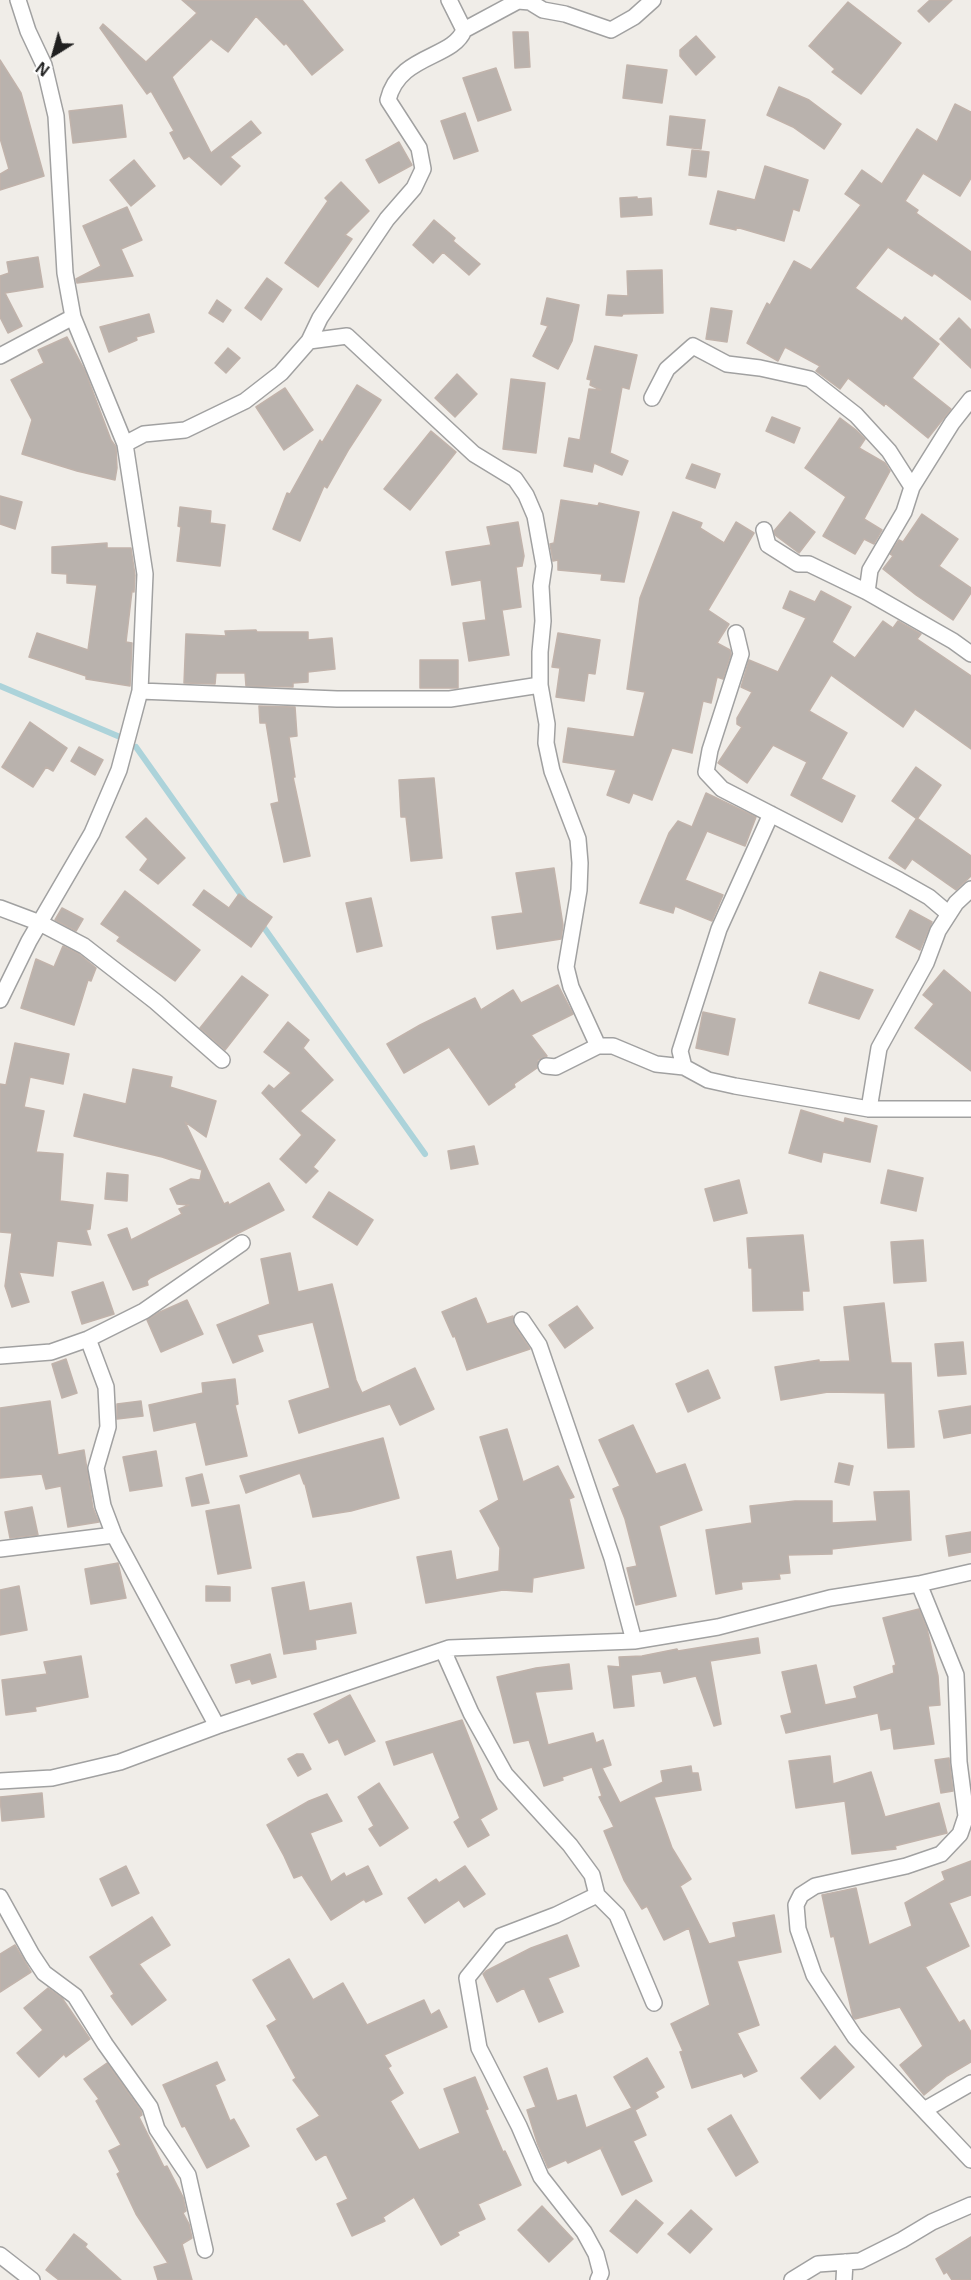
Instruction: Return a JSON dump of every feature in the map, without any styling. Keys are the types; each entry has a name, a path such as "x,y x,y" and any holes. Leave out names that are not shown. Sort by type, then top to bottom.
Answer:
{"street":[{"path":"0,1000 12,973 92,833 119,770 140,691 145,574 125,444 73,317 65,273 56,116 44,65 28,31 18,0"},
{"path":"449,0 464,30"},
{"path":"125,444 144,434 185,430 245,401 281,373 309,341 320,318 387,219 414,188 423,169 419,148 388,100 391,87 409,66 461,38 464,30 518,0 530,2 543,10 565,14 611,30 634,17 653,0"},
{"path":"0,356 73,317"},
{"path":"309,341 347,336 474,454 515,479 526,495 535,516 544,566 541,586 543,621 540,685 547,724 546,743 552,771 578,839 579,890 566,967 571,987 598,1046"},
{"path":"652,398 667,369 693,346 727,364 760,368 810,379 856,415 889,451 912,487"},
{"path":"867,592 870,570 904,512 912,487 952,423 971,399"},
{"path":"764,530 768,545 798,564 809,564 867,592 953,641 971,654"},
{"path":"736,633 741,654 710,750 706,772 722,789 899,880 929,897 949,914"},
{"path":"140,691 337,699 450,699 540,685"},
{"path":"684,1067 680,1052 719,929 771,814"},
{"path":"869,1109 879,1048 926,963 938,931 956,903 971,889"},
{"path":"0,908 40,923 84,946 156,1002 222,1060"},
{"path":"546,1066 556,1067 598,1046 613,1046 656,1064 684,1067 708,1080 869,1109 971,1109"},
{"path":"0,1351 51,1352 88,1339 144,1311 242,1243"},
{"path":"522,1320 538,1345 612,1558 634,1641"},
{"path":"88,1339 105,1387 108,1427 96,1468 103,1506 114,1535 217,1726"},
{"path":"0,1549 114,1535"},
{"path":"0,1780 52,1778 120,1762 217,1726 449,1648 634,1641 718,1627 830,1598 920,1584 971,1572"},
{"path":"920,1584 956,1675 959,1762 966,1816 960,1834 941,1854 906,1866 814,1886 801,1895 796,1905 798,1929 814,1975 855,2037 971,2160"},
{"path":"449,1648 446,1657 471,1713 505,1774 570,1845 592,1875 597,1895 617,1914 654,2003"},
{"path":"597,1895 556,1915 501,1936 467,1978 479,2048 519,2127 541,2177 584,2232 596,2254 601,2273 598,2280"},
{"path":"0,1897 44,1974 75,1996 105,2044 150,2107 157,2129 188,2175 206,2250"},
{"path":"924,2110 971,2083"},
{"path":"792,2280 818,2264 860,2261 932,2222 971,2205"},
{"path":"0,2255 32,2280"},
{"path":"844,2280 845,2262"}],"building":[{"path":"182,0 302,0 343,50 312,75 286,43 284,45 256,16 228,52 211,39 172,77 211,153 251,121 261,133 230,157 240,166 221,185 189,156 184,159 170,133 174,131 151,91 147,94 100,28 103,24 146,62 197,13"},
{"path":"930,0 952,0 929,22 918,11"},
{"path":"848,2 901,43 861,94 832,72 835,69 809,46"},
{"path":"513,32 528,32 530,67 515,68"},
{"path":"696,36 715,57 696,75 680,56 680,50"},
{"path":"0,60 21,93 44,176 0,190 0,174 9,169 0,138"},
{"path":"627,65 667,70 662,103 623,98"},
{"path":"496,68 511,110 478,121 463,78"},
{"path":"779,87 809,100 841,124 824,149 793,127 767,115"},
{"path":"955,104 971,112 971,178 960,196 923,173 905,201 918,210 916,213 971,252 971,300 934,273 932,276 888,247 855,288 902,321 905,317 939,344 912,378 951,409 928,438 885,403 884,406 848,378 840,389 816,371 820,366 785,347 778,361 747,343 767,303 770,305 794,261 811,270 861,205 845,194 862,170 882,184 917,129 937,142"},
{"path":"122,105 126,137 73,143 69,111"},
{"path":"465,113 478,151 454,159 441,121"},
{"path":"670,116 705,120 701,149 667,145"},
{"path":"399,142 412,165 379,183 366,160"},
{"path":"692,150 709,152 706,177 689,175"},
{"path":"134,160 155,186 131,206 110,180"},
{"path":"765,166 808,180 799,211 793,209 784,241 736,227 736,230 710,224 718,191 755,200"},
{"path":"341,182 369,211 345,235 352,239 318,287 285,263 328,201 325,198"},
{"path":"637,197 637,199 651,198 652,215 621,217 620,198"},
{"path":"127,207 142,240 121,249 133,276 77,283 76,279 101,266 83,226"},
{"path":"434,220 455,238 453,241 480,264 469,275 443,252 433,263 413,245"},
{"path":"38,257 43,287 5,293 22,326 8,333 0,317 0,276 9,273 7,262"},
{"path":"662,270 663,313 606,315 608,295 628,296 627,271"},
{"path":"267,278 282,289 261,320 245,308"},
{"path":"547,298 579,305 572,341 558,369 533,356 548,326 541,324"},
{"path":"217,300 231,310 223,322 209,313"},
{"path":"711,308 732,311 727,342 706,339"},
{"path":"149,314 154,332 136,337 137,340 109,352 100,327"},
{"path":"959,318 971,330 971,368 940,339"},
{"path":"67,337 85,371 111,440 116,447 115,480 22,454 32,420 11,380 44,363 38,350"},
{"path":"595,346 637,355 629,389 622,387 610,453 628,461 622,475 594,463 592,472 564,466 569,438 580,440 589,389 601,390 590,385 591,380 587,379"},
{"path":"228,348 240,358 226,373 215,363"},
{"path":"457,374 477,394 455,417 435,398"},
{"path":"511,379 545,383 536,453 503,449"},
{"path":"357,385 381,400 327,488 324,486 300,541 273,529 287,493 290,494 320,440 322,443"},
{"path":"285,388 313,430 284,450 256,407"},
{"path":"772,417 800,428 794,443 766,431"},
{"path":"840,418 865,439 859,448 885,463 890,471 864,519 882,530 874,544 864,539 855,554 823,536 846,497 805,468"},
{"path":"431,431 456,452 410,510 384,489"},
{"path":"692,464 720,474 715,488 686,478"},
{"path":"0,496 22,502 15,529 0,524"},
{"path":"561,500 598,506 599,503 639,512 624,582 601,580 602,574 558,570 558,560 553,561 550,544 554,543"},
{"path":"180,507 211,511 210,523 225,525 220,566 177,561 181,527 178,526"},
{"path":"673,512 702,523 700,528 724,543 736,522 754,533 708,610 729,624 717,643 730,650 731,654 723,679 717,677 711,703 703,701 692,753 672,748 652,800 633,793 629,803 607,795 616,770 563,762 568,728 634,737 645,692 627,689 640,598"},
{"path":"790,512 815,532 799,553 775,535 774,531"},
{"path":"922,514 958,539 939,566 971,588 971,593 953,620 883,569 893,556 890,554 899,540 903,542"},
{"path":"518,522 524,556 522,566 516,567 521,607 502,610 509,655 469,661 463,623 486,620 481,580 452,585 446,552 491,545 487,527"},
{"path":"107,543 107,548 131,548 135,575 126,642 132,643 130,686 86,679 86,676 29,657 37,633 88,650 97,585 67,583 67,574 52,573 52,547"},
{"path":"790,591 815,602 821,591 851,607 832,642 855,658 883,621 893,628 898,621 921,634 917,639 971,676 971,749 915,709 903,727 831,675 809,711 847,733 821,779 855,796 842,822 791,795 807,762 773,745 747,783 718,763 742,727 737,724 737,718 752,692 741,687 749,660 778,672 806,618 783,608"},
{"path":"256,630 257,632 308,632 308,640 332,638 335,669 308,672 308,682 293,683 293,687 246,686 245,673 216,673 215,684 184,683 186,634 226,636 225,631"},
{"path":"558,633 600,640 595,674 588,673 584,701 556,697 560,668 552,667"},
{"path":"420,660 458,660 458,688 420,688"},
{"path":"259,706 295,707 297,736 289,737 295,777 293,777 310,856 284,862 271,804 279,802 266,723 260,723"},
{"path":"30,722 67,748 53,771 46,767 33,787 2,767"},
{"path":"79,747 103,760 95,775 71,761"},
{"path":"916,767 941,785 917,819 892,801"},
{"path":"434,778 442,858 411,861 406,817 401,817 399,780"},
{"path":"706,793 756,817 745,846 707,831 685,880 723,895 712,921 675,906 673,913 640,903 669,833 678,821 692,827"},
{"path":"146,818 185,858 158,884 140,870 148,859 126,837"},
{"path":"917,818 971,856 971,876 956,890 912,859 905,869 889,858"},
{"path":"554,868 563,925 561,939 497,949 492,917 523,913 516,873"},
{"path":"204,890 229,908 239,894 272,917 251,947 193,905"},
{"path":"125,891 200,950 175,981 117,941 120,937 101,924"},
{"path":"371,898 382,946 357,952 346,903"},
{"path":"62,908 83,919 76,931 55,920"},
{"path":"910,910 932,922 920,950 896,937"},
{"path":"63,946 79,954 96,968 91,981 88,980 74,1025 21,1008 36,959 54,967"},
{"path":"944,970 971,993 971,1071 915,1028 934,1004 923,995"},
{"path":"820,972 873,990 859,1019 809,1003"},
{"path":"242,976 268,995 225,1050 200,1028"},
{"path":"558,985 573,1014 531,1035 547,1056 538,1060 537,1068 514,1084 515,1087 489,1105 449,1047 404,1073 387,1044 475,998 481,1010 513,990 521,1003"},
{"path":"703,1012 735,1019 728,1055 696,1048"},
{"path":"288,1022 309,1040 303,1048 333,1080 300,1111 335,1140 313,1167 318,1171 306,1183 280,1159 302,1135 262,1093 269,1085 274,1089 291,1073 264,1052"},
{"path":"15,1043 69,1054 63,1084 30,1077 24,1107 44,1111 36,1152 63,1154 60,1201 93,1205 90,1229 86,1230 91,1245 57,1241 53,1276 19,1272 29,1302 12,1307 5,1286 12,1233 0,1232 0,1084 6,1085"},
{"path":"133,1069 172,1077 170,1087 216,1101 206,1137 185,1122 224,1204 228,1202 229,1205 269,1183 284,1210 150,1278 147,1281 148,1285 133,1290 108,1235 127,1228 131,1240 182,1214 179,1209 189,1205 177,1204 170,1189 191,1179 200,1180 202,1170 162,1157 74,1136 84,1094 126,1104"},
{"path":"801,1110 844,1123 845,1118 877,1126 870,1162 823,1152 821,1162 789,1153"},
{"path":"474,1146 478,1164 451,1169 448,1151"},
{"path":"888,1170 923,1178 916,1211 881,1203"},
{"path":"107,1173 128,1175 127,1201 105,1199"},
{"path":"739,1180 747,1213 714,1221 705,1189"},
{"path":"329,1192 373,1220 357,1245 313,1217"},
{"path":"803,1235 809,1291 802,1291 803,1310 753,1311 752,1268 749,1268 747,1238"},
{"path":"923,1240 926,1281 894,1283 891,1242"},
{"path":"290,1253 298,1292 332,1284 356,1380 362,1393 415,1368 434,1409 400,1425 390,1404 299,1433 289,1401 330,1388 313,1322 257,1335 263,1351 233,1363 217,1325 270,1304 261,1259"},
{"path":"103,1282 114,1314 82,1324 72,1292"},
{"path":"476,1298 487,1324 513,1316 514,1325 530,1349 467,1370 455,1336 453,1337 442,1312"},
{"path":"187,1300 203,1334 161,1352 147,1320"},
{"path":"884,1303 891,1363 911,1363 914,1447 888,1448 885,1393 828,1392 781,1400 775,1367 819,1360 819,1362 850,1361 844,1307"},
{"path":"577,1306 593,1328 565,1348 549,1325"},
{"path":"963,1342 966,1374 938,1376 935,1344"},
{"path":"66,1359 77,1393 62,1398 52,1364"},
{"path":"708,1370 720,1398 688,1412 676,1384"},
{"path":"235,1379 238,1404 235,1405 247,1456 206,1465 196,1422 154,1431 149,1405 203,1393 202,1383"},
{"path":"50,1401 58,1455 84,1450 93,1508 99,1522 68,1527 61,1486 46,1489 42,1474 0,1478 0,1408"},
{"path":"141,1401 143,1416 117,1419 117,1404"},
{"path":"971,1406 971,1433 944,1438 939,1411"},
{"path":"633,1425 656,1474 685,1464 702,1510 659,1526 676,1596 636,1605 627,1568 637,1566 625,1519 613,1489 620,1486 599,1440"},
{"path":"507,1429 523,1482 558,1466 574,1497 569,1499 584,1568 533,1578 532,1592 503,1590 426,1603 417,1557 451,1551 456,1580 499,1571 500,1548 480,1511 499,1500 480,1437"},
{"path":"383,1438 399,1498 351,1511 313,1517 300,1473 246,1493 240,1476"},
{"path":"156,1451 162,1486 130,1491 123,1457"},
{"path":"839,1463 853,1466 849,1485 835,1482"},
{"path":"202,1474 209,1503 192,1506 186,1478"},
{"path":"909,1491 911,1540 832,1549 832,1554 788,1555 790,1573 779,1574 780,1579 741,1582 742,1589 716,1594 706,1530 752,1523 750,1506 795,1501 832,1501 832,1523 877,1521 874,1492"},
{"path":"239,1505 251,1568 218,1574 206,1511"},
{"path":"32,1507 38,1535 10,1538 5,1512"},
{"path":"971,1532 971,1552 949,1556 946,1536"},
{"path":"118,1563 126,1598 91,1604 85,1569"},
{"path":"304,1582 309,1611 351,1603 356,1633 315,1640 316,1649 284,1654 272,1588"},
{"path":"19,1586 27,1630 0,1635 0,1590"},
{"path":"206,1586 230,1587 230,1601 206,1601"},
{"path":"919,1609 927,1629 938,1676 940,1705 928,1706 934,1744 894,1749 891,1728 881,1730 878,1713 786,1733 781,1716 792,1713 782,1672 816,1665 825,1705 857,1698 854,1687 894,1673 893,1666 896,1665 883,1618"},
{"path":"758,1638 760,1653 710,1661 721,1724 714,1726 696,1676 664,1683 661,1671 631,1675 634,1706 614,1708 608,1666 620,1667 619,1657 642,1656"},
{"path":"270,1654 276,1677 252,1684 250,1679 236,1683 231,1665"},
{"path":"81,1656 88,1697 35,1707 36,1711 6,1715 2,1680 47,1674 44,1662"},
{"path":"569,1664 572,1689 535,1692 548,1745 593,1733 596,1743 603,1740 611,1765 602,1768 620,1803 663,1782 661,1771 691,1766 692,1773 698,1773 701,1790 654,1797 672,1848 691,1879 680,1886 709,1944 736,1937 733,1923 774,1915 781,1952 737,1961 759,2025 737,2033 757,2071 744,2077 742,2073 692,2088 680,2052 683,2051 671,2024 710,2005 689,1928 664,1940 647,1906 642,1909 624,1880 604,1831 614,1827 599,1797 602,1796 592,1767 544,1786 529,1740 514,1743 497,1677 536,1668"},
{"path":"350,1695 375,1741 345,1755 338,1739 329,1743 314,1714"},
{"path":"462,1720 497,1809 480,1819 489,1835 468,1847 454,1822 460,1818 433,1752 394,1765 386,1742"},
{"path":"297,1754 303,1754 311,1769 298,1776 288,1759"},
{"path":"830,1756 833,1784 871,1772 885,1817 939,1803 947,1833 895,1846 896,1849 852,1854 845,1801 796,1808 789,1761"},
{"path":"949,1758 953,1791 941,1793 935,1760"},
{"path":"379,1783 408,1828 380,1846 369,1829 374,1826 358,1797"},
{"path":"42,1793 44,1817 2,1821 0,1797"},
{"path":"327,1794 342,1821 310,1833 331,1882 344,1873 346,1877 368,1866 382,1894 366,1902 364,1899 331,1920 302,1875 294,1878 267,1825 309,1801"},
{"path":"971,1861 971,1895 949,1903 969,1946 925,1967 959,2023 964,2020 971,2032 971,2062 947,2076 924,2095 900,2065 923,2046 900,2007 855,2019 853,2017 822,1895 856,1888 869,1945 912,1926 905,1903 945,1880 942,1872"},
{"path":"126,1866 139,1893 112,1906 100,1879"},
{"path":"465,1866 485,1894 464,1907 459,1900 425,1923 408,1898 436,1879 439,1883"},
{"path":"152,1917 170,1945 139,1964 166,2000 132,2025 111,1996 114,1994 90,1957"},
{"path":"567,1935 579,1966 548,1978 563,2012 539,2022 524,1988 497,2002 483,1974 486,1971 531,1948"},
{"path":"15,1945 31,1972 0,1992 0,1954"},
{"path":"289,1959 313,2000 343,1983 367,2025 424,2000 431,2015 439,2010 447,2027 384,2055 391,2066 388,2068 403,2093 390,2101 419,2150 460,2133 444,2089 475,2077 488,2109 485,2110 503,2152 505,2151 521,2185 478,2204 485,2219 457,2232 459,2235 441,2245 414,2197 383,2217 385,2221 352,2236 337,2204 348,2199 326,2154 316,2160 297,2129 320,2116 293,2080 296,2078 267,2026 277,2020 253,1980"},
{"path":"48,1988 62,1998 90,2039 66,2057 64,2054 39,2077 17,2053 43,2030 24,2008"},
{"path":"835,2046 854,2067 820,2099 801,2078"},
{"path":"647,2058 664,2087 655,2092 658,2097 635,2110 646,2135 633,2141 652,2181 622,2195 601,2149 603,2147 568,2163 566,2160 548,2168 527,2110 536,2107 524,2077 547,2068 557,2101 576,2095 586,2128 632,2108 614,2077"},
{"path":"217,2062 225,2080 215,2085 230,2121 234,2119 249,2146 207,2168 185,2126 182,2127 163,2085"},
{"path":"107,2063 141,2111 142,2115 139,2117 164,2167 167,2166 183,2197 186,2211 183,2213 189,2224 192,2238 182,2244 192,2280 158,2280 154,2267 168,2263 136,2214 117,2174 120,2172 109,2151 121,2145 96,2101 99,2099 84,2079"},
{"path":"731,2115 758,2162 736,2176 708,2129"},
{"path":"636,2200 663,2223 637,2253 610,2231"},
{"path":"542,2206 573,2239 549,2262 518,2230"},
{"path":"691,2210 712,2229 690,2253 668,2234"},
{"path":"74,2234 87,2244 85,2247 121,2280 59,2280 46,2270"},
{"path":"971,2237 971,2280 952,2280 947,2272 944,2274 936,2259"}],"waterway":[{"path":"0,686 120,737"},
{"path":"136,747 246,902"},
{"path":"260,922 425,1154"}]}
